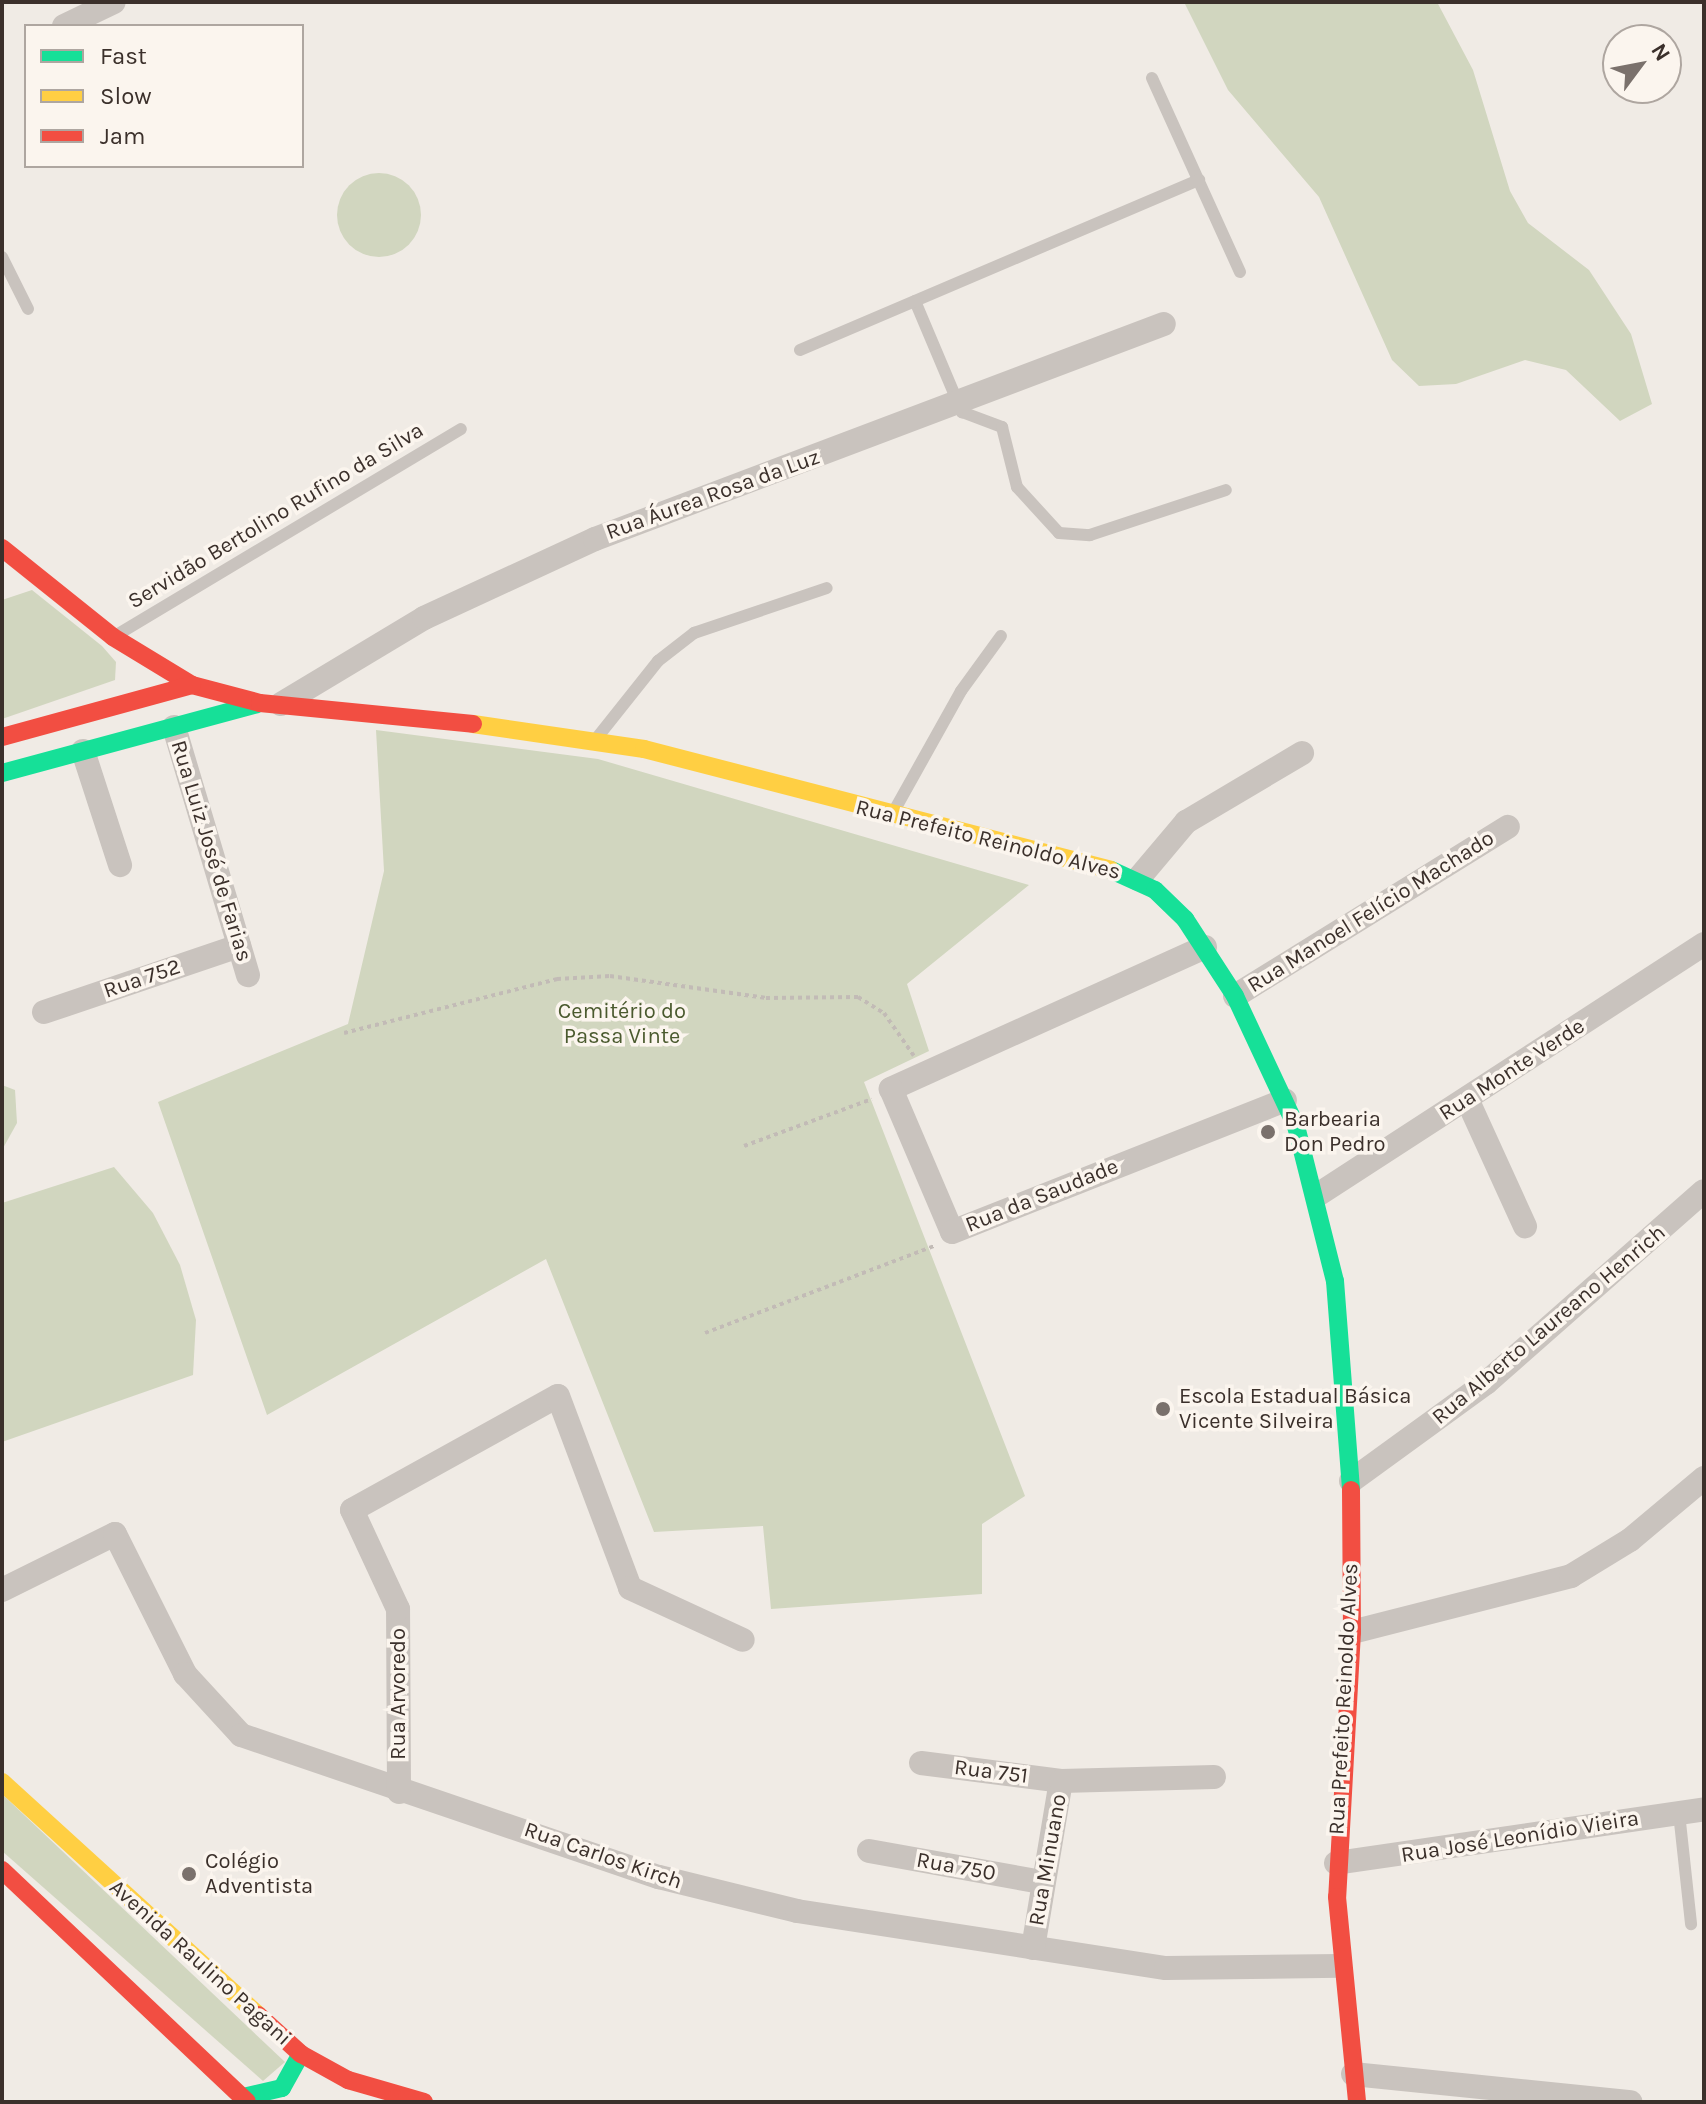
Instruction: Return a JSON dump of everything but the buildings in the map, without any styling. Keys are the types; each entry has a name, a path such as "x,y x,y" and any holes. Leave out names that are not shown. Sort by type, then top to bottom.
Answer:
{"main road":[{"path":"2,548 113,637 192,685"},
{"name":"Rua Prefeito Reinoldo Alves","path":"192,685 271,703 594,741 1138,879 1171,903 1205,947 1235,996 1285,1100 1319,1194 1335,1281 1351,1481 1352,1632 1336,1863 1340,1966 1357,2102"},
{"path":"164,729 192,685"},
{"path":"2,737 192,685"},
{"path":"2,773 271,703"},
{"name":"Avenida Raulino Pagani","path":"2,1782 301,2054 348,2080 420,2102"},
{"path":"2,1870 245,2100 282,2088 301,2054"}],"street":[{"path":"68,24 114,2"},
{"name":"Rua Áurea Rosa da Luz","path":"271,703 424,618 595,539 1164,324"},
{"name":"Rua Luiz José de Farias","path":"164,729 248,975"},
{"path":"83,751 120,865"},
{"path":"1138,879 1186,822 1302,753"},
{"name":"Rua Manoel Felício Machado","path":"1235,996 1508,827"},
{"name":"Rua Monte Verde","path":"1319,1194 1704,944"},
{"name":"Rua 752","path":"44,1012 239,946"},
{"path":"891,1089 917,1073 1205,947"},
{"name":"Rua da Saudade","path":"891,1089 952,1232 1285,1100"},
{"path":"1467,1099 1525,1226"},
{"name":"Rua Alberto Laureano Henrich","path":"1351,1481 1486,1383 1704,1191"},
{"name":"Rua Arvoredo","path":"399,1792 398,1609 352,1510 558,1396 630,1588 743,1640"},
{"path":"1352,1632 1571,1576 1630,1540 1704,1478"},
{"name":"Rua Carlos Kirch","path":"2,1590 115,1534 185,1674 219,1719 284,1755 735,1898 1033,1948 1208,1971 1340,1966"},
{"name":"Rua 751","path":"921,1763 1061,1781"},
{"name":"Rua Minuano","path":"1033,1948 1061,1781 1214,1777"},
{"name":"Rua José Leonídio Vieira","path":"1336,1863 1704,1809"},
{"name":"Rua 750","path":"869,1851 1042,1882"},
{"path":"1353,2074 1631,2102"}],"lane":[{"path":"1152,78 1240,272"},
{"path":"800,350 1199,180"},
{"path":"2,257 28,309"},
{"path":"915,301 957,404 968,417 1002,427 1017,487 1059,533 1090,535 1226,490"},
{"name":"Servidão Bertolino Rufino da Silva","path":"113,637 461,429"},
{"path":"594,741 658,661 694,633 827,588"},
{"path":"890,817 961,691 1001,636"},
{"path":"1679,1813 1691,1924"}],"path":[{"path":"344,1033 557,979 610,976 766,998 858,997 902,1034 917,1073"},
{"path":"744,1146 891,1089"},
{"path":"705,1333 933,1248 952,1232"}],"green space":[{"path":"1184,2 1437,2 1473,70 1510,191 1528,223 1589,270 1631,334 1652,404 1620,421 1566,370 1525,360 1456,384 1419,386 1392,360 1319,197 1228,90"},
{"path":"371,173 387,173 403,180 414,191 421,215 418,231 409,245 387,257 371,257 355,250 344,239 337,223 337,207 344,191 355,180"},
{"path":"32,590 102,646 116,662 115,680 2,719 2,600"},
{"name":"Cemitério do Passa Vinte","path":"376,730 598,759 1029,885 907,984 929,1051 864,1082 1025,1496 982,1524 982,1594 771,1609 763,1526 654,1532 546,1259 267,1415 158,1102 348,1024 384,871"},
{"path":"2,1085 15,1090 17,1123 2,1150"},
{"path":"114,1167 153,1213 180,1265 196,1320 193,1375 2,1442 2,1203"},
{"path":"2,1794 285,2062 263,2081 2,1851"}],"traffic: fast":[{"path":"2,773 257,704"},
{"path":"1111,870 1155,890 1185,919 1235,996 1296,1126 1335,1281 1351,1490"},
{"path":"243,2097 282,2088 301,2054"}],"traffic: slow":[{"path":"473,724 644,749 1111,870"},
{"path":"2,1782 258,2015"}],"traffic: jam":[{"path":"2,548 113,637 192,685 260,703 473,724"},
{"path":"2,737 192,685"},
{"path":"1351,1490 1352,1632 1337,1897 1357,2102"},
{"path":"2,1870 247,2102"},
{"path":"258,2015 301,2054 348,2080 424,2102"}],"place":[{"name":"Barbearia Don Pedro","path":"1268,1132"},
{"name":"Escola Estadual Básica Vicente Silveira","path":"1163,1409"},
{"name":"Colégio Adventista","path":"189,1874"}]}
